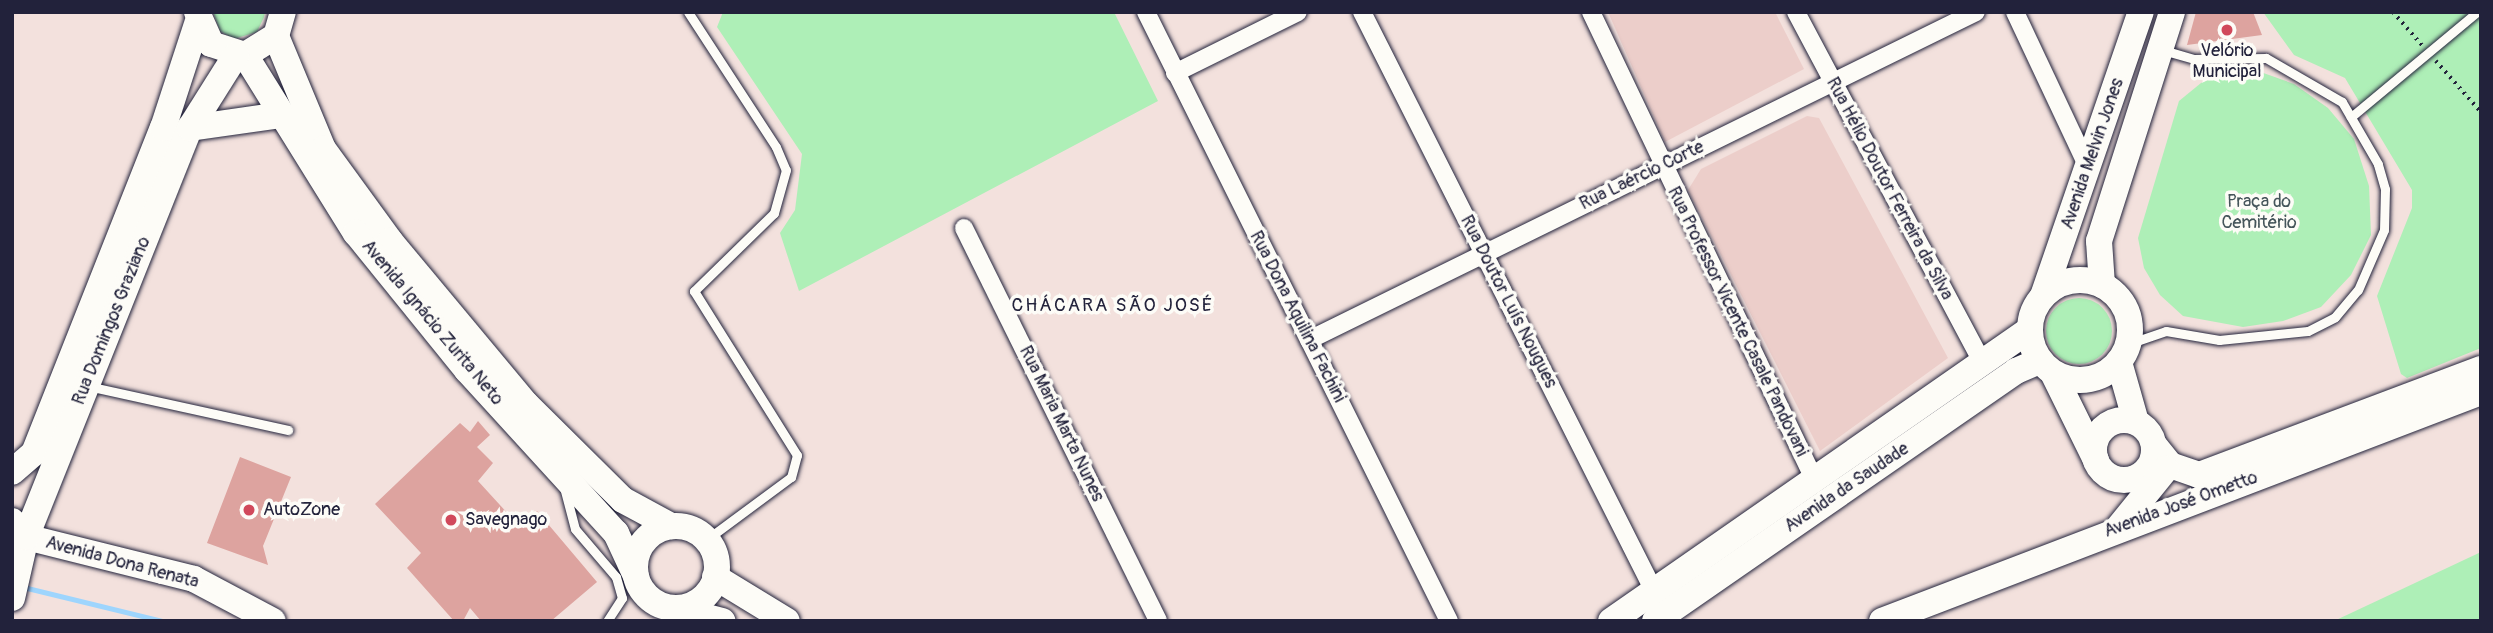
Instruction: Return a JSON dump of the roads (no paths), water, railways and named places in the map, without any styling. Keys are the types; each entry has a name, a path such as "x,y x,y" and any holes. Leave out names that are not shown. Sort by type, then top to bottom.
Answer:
{"street":[{"name":"Rua Dona Aquilina Fachini","path":"1146,12 1449,621"},
{"path":"1175,73 1298,12"},
{"name":"Rua Doutor Luís Nougues","path":"1362,12 1654,591"},
{"name":"Rua Professor Vicente Casale Pandovani","path":"1591,12 1662,166 1814,479"},
{"name":"Rua Hélio Doutor Ferreira da Silva","path":"1796,12 1831,83 1983,364"},
{"name":"Rua Laércio Corte","path":"1310,340 1976,12"},
{"path":"2015,12 2089,169"},
{"name":"Avenida Melvin Jones","path":"2043,296 2141,12"},
{"name":"Avenida Melvin Jones","path":"2102,285 2099,241 2172,12"},
{"path":"198,17 212,44 240,55 280,24"},
{"name":"Rua Domingos Graziano","path":"12,472 34,453 163,128 198,17"},
{"name":"Avenida Ignácio Zurita Neto","path":"280,24 323,149 390,241 526,404 623,500 671,527"},
{"name":"Rua Domingos Graziano","path":"12,598 19,529 87,386 190,128 240,55"},
{"name":"Avenida Ignácio Zurita Neto","path":"240,55 365,243 467,370 616,533 636,576"},
{"path":"190,128 280,115"},
{"name":"Rua Maria Marta Nunes","path":"964,228 1158,621"},
{"path":"2071,280 2102,285 2126,310 2124,353 2136,422 2162,455 2148,505 2102,468 2029,330 2043,296 2071,280"},
{"name":"Avenida da Saudade","path":"1611,621 2029,330"},
{"path":"2047,367 2081,381 2124,353"},
{"name":"Avenida da Saudade","path":"1656,621 2016,371 2047,367"},
{"name":"Avenida José Ometto","path":"2162,455 2199,475 2481,369"},
{"name":"Avenida José Ometto","path":"1895,618 2118,528 2148,505 2481,392"},
{"path":"2136,422 2106,426 2095,442 2102,468 2126,480 2144,473 2162,455"},
{"path":"675,609 700,600 715,577 716,564 706,540 671,527 658,530 639,550 636,576 650,599 675,609 722,621"},
{"name":"Avenida Dona Renata","path":"19,529 194,579 273,621"},
{"path":"715,577 787,621"}],"lane":[{"path":"688,12 786,170 774,213 694,291 797,455 790,477 706,540"},
{"path":"2351,117 2477,12"},
{"path":"2124,353 2166,331 2256,339 2308,331 2335,317 2374,262 2384,230 2385,189 2378,164 2351,117 2320,86 2266,58 2194,59 2160,49"},
{"path":"87,386 288,430"},
{"path":"565,475 575,529 616,577 622,598 607,621"}],"waterway":[{"path":"23,587 163,621"}],"place":[{"name":"Velório Municipal","path":"2227,30"},
{"name":"AutoZone","path":"249,510"},
{"name":"Savegnago","path":"451,520"}],"district":[{"name":"CHÁCARA SÃO JOSÉ","path":"1113,306"}],"park label":[{"name":"Praça do Cemitério","path":"2259,213"}]}
